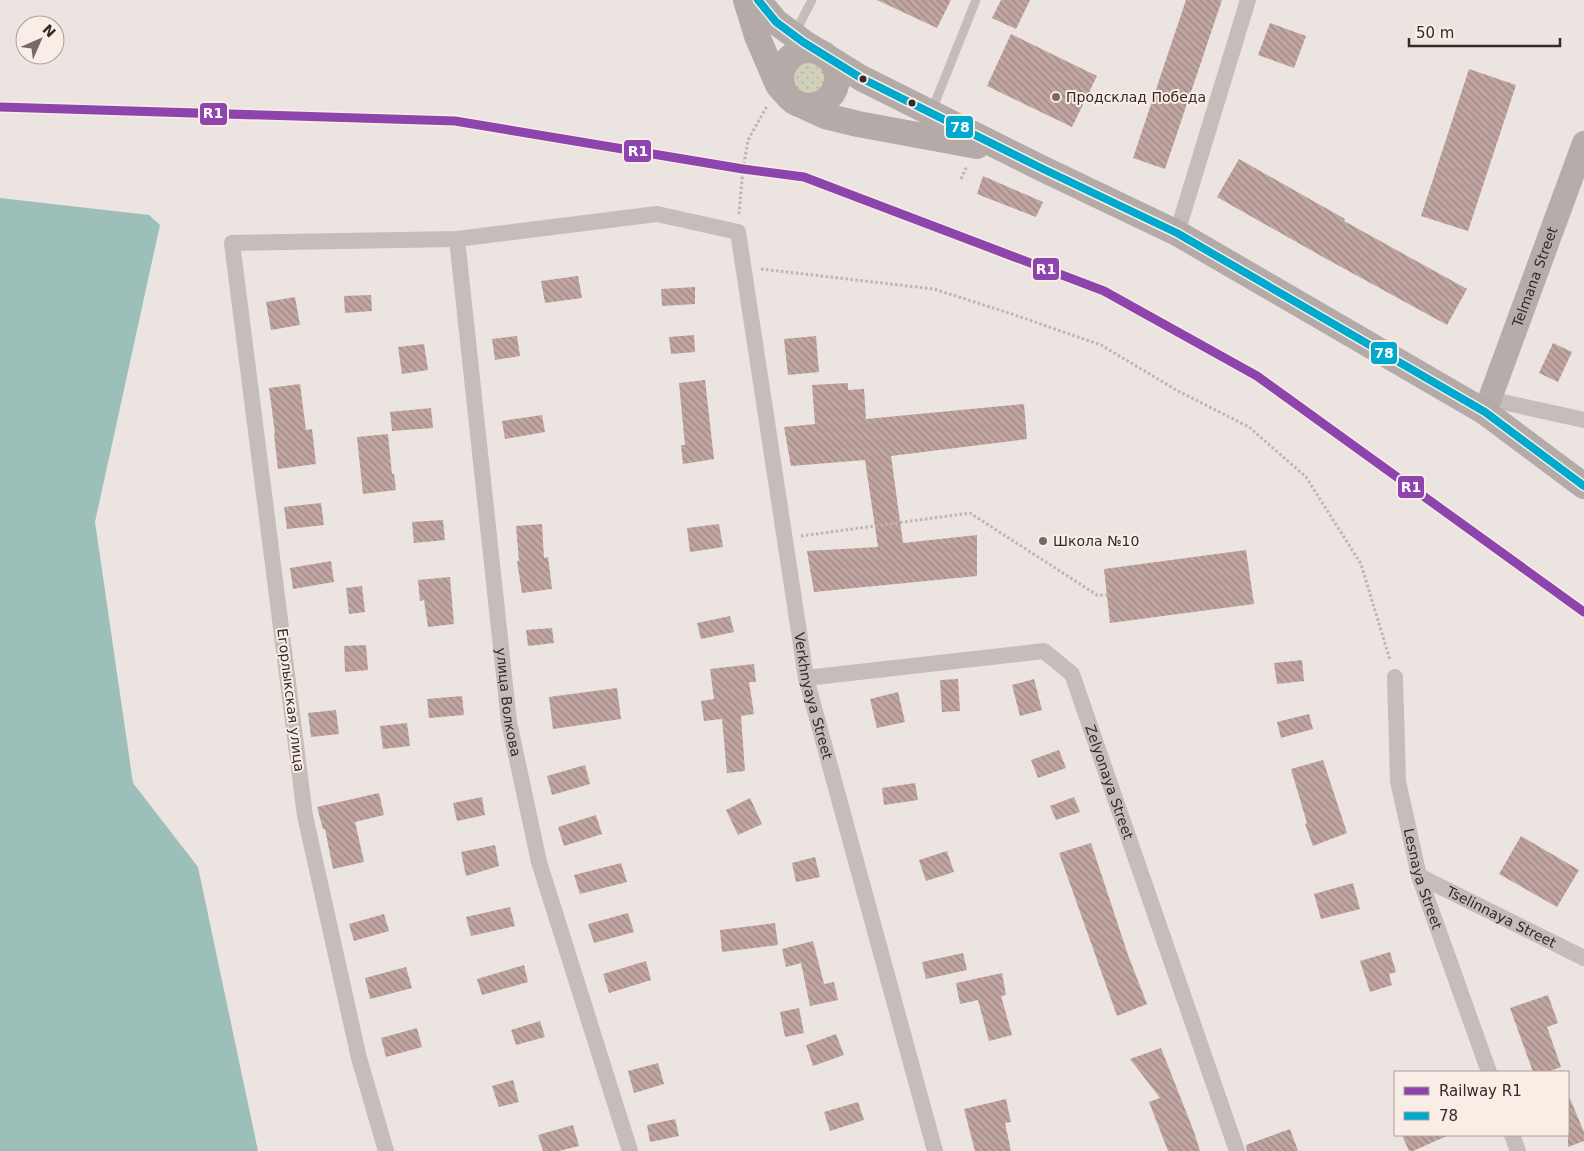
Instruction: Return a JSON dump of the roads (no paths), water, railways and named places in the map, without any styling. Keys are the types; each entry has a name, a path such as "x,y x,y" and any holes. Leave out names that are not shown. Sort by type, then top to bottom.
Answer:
{"main road":[{"path":"746,0 756,36 788,95 808,106 826,100 836,84 834,65 828,58 776,22 758,0"},
{"path":"1041,168 976,145 858,124 825,116 788,95 782,86 780,78 782,68 786,60 802,50 819,52 861,78 1041,168 1178,233 1487,405 1584,486"},
{"name":"Telmana Street","path":"1487,405 1584,143"}],"street":[{"path":"1178,233 1248,0"},
{"name":"Verkhnyaya Street","path":"457,239 657,214 738,232 806,678 935,1151"},
{"name":"Егорлыкская улица","path":"386,1151 359,1058 305,816 232,243 457,239"},
{"name":"улица Волкова","path":"457,239 510,722 540,862 630,1151"},
{"path":"1487,405 1584,420"},
{"name":"Zelyonaya Street","path":"806,678 1044,651 1072,674 1237,1151"},
{"name":"Lesnaya Street","path":"1394,677 1398,780 1419,876 1489,1071"},
{"name":"Tselinnaya Street","path":"1419,876 1584,958"},
{"path":"1512,1136 1518,1151"}],"lane":[{"path":"794,35 812,0"},
{"path":"931,113 976,0"}],"water":[{"path":"0,198 149,215 160,225 95,522 133,783 198,867 258,1151 0,1151"}],"rail line":[{"name":"R1","path":"0,107 455,121 743,169 804,177 1104,291 1257,376 1584,612"}],"place":[{"name":"Продсклад Победа","path":"1056,97"},
{"name":"Школа №10","path":"1043,541"}]}
